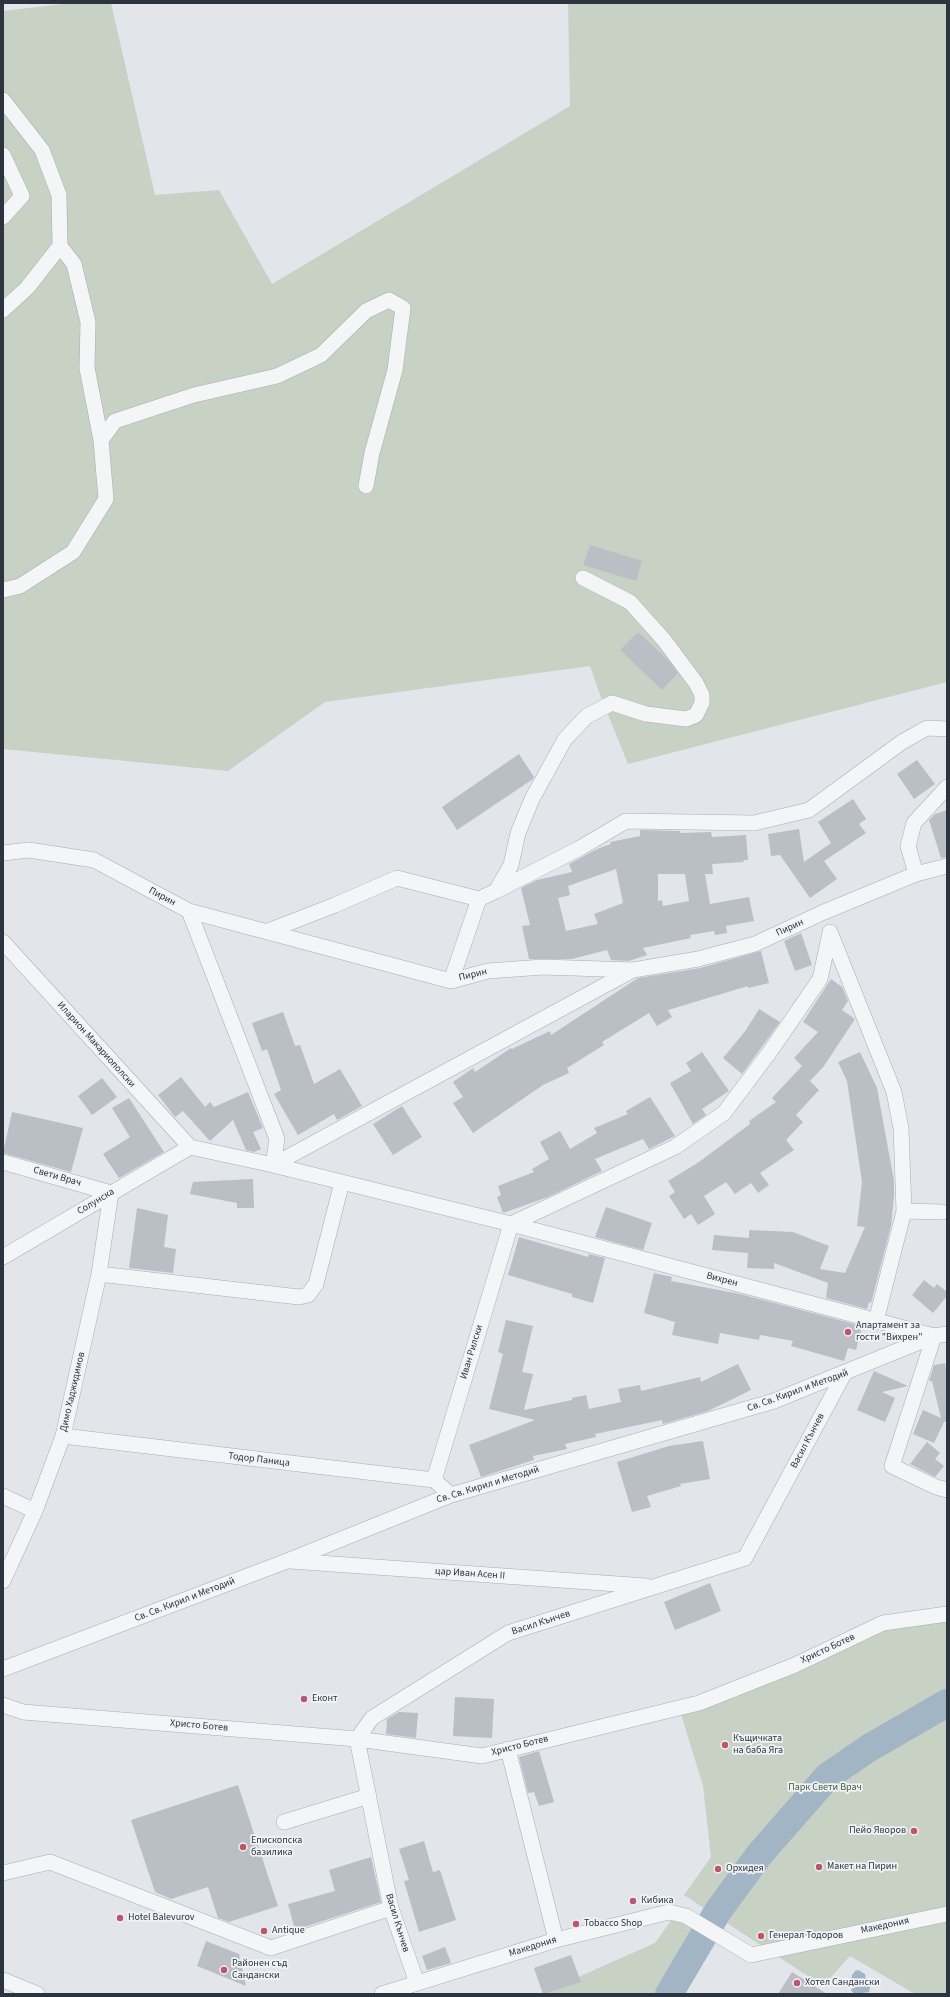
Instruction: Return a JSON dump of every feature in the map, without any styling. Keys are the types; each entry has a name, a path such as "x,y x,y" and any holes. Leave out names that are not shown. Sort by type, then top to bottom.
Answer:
{"street":[{"path":"3,100 42,150 59,195 60,246 74,264 88,322 87,368 101,440 106,500 73,552 20,586 3,590"},
{"path":"3,155 22,196 3,217"},
{"path":"3,310 27,288 60,246"},
{"path":"101,440 115,421 194,395 276,376 315,358 321,355 366,311 389,300 403,308 395,370 372,453 366,486"},
{"path":"496,891 511,865 518,833 543,778 565,739 586,716 612,703 646,714 686,719 696,715 702,703 702,695 696,682 664,640 630,602 583,578"},
{"path":"268,931 335,906 397,878 479,899 580,848 626,821 754,823 809,810 902,742 927,728 947,729"},
{"path":"916,874 908,846 914,823 947,787"},
{"name":"Пирин","path":"3,853 30,850 94,860 189,911 451,981 488,971 543,967 633,970 698,960 755,944 824,912 916,874 947,866"},
{"path":"451,981 479,899"},
{"path":"189,911 277,1140 273,1165"},
{"path":"824,912 830,933 894,1092 901,1128 904,1211 876,1321"},
{"path":"511,1224 675,1147 724,1113 769,1053 820,979 830,933"},
{"name":"Иларион Макариополски","path":"6,949 190,1147"},
{"path":"273,1165 633,970"},
{"name":"Вихрен","path":"190,1147 273,1165 511,1224 876,1321 940,1335"},
{"name":"Солунска","path":"3,1257 190,1147"},
{"name":"Свети Врач","path":"3,1162 111,1193"},
{"path":"99,1274 299,1297 308,1295 316,1284 342,1182"},
{"name":"Димо Хаджидимов","path":"3,1581 35,1511 63,1436 99,1274 111,1193"},
{"path":"904,1211 942,1212"},
{"name":"Иван Рилски","path":"434,1480 511,1224"},
{"path":"940,1335 892,1466 936,1487 947,1490"},
{"name":"Св. Св. Кирил и Методий","path":"3,1669 288,1561 450,1495 774,1402 940,1335"},
{"name":"Васил Кънчев","path":"417,1983 391,1908 357,1739 372,1718 508,1633 745,1558 844,1374"},
{"name":"Тодор Паница","path":"63,1436 434,1480"},
{"path":"434,1480 450,1495"},
{"path":"3,1496 35,1511"},
{"name":"цар Иван Асен II","path":"288,1561 653,1587"},
{"name":"Христо Ботев","path":"3,1705 23,1712 357,1739 482,1756 699,1703 795,1665 883,1623 947,1614"},
{"path":"508,1749 556,1940"},
{"path":"284,1822 369,1796"},
{"path":"3,1873 50,1862 271,1948 391,1908"},
{"name":"Македония","path":"382,1994 556,1940 669,1912 686,1916 751,1955 947,1914"},
{"path":"3,1980 37,1994"}],"green space":[{"path":"72,3 111,3 155,195 219,190 272,284 570,106 568,3 947,3 947,682 628,764 590,666 325,702 228,771 3,749 3,11"},
{"name":"Парк Свети Врач","path":"947,1618 947,1994 915,1994 850,1956 823,1986 684,1895 711,1857 703,1786 681,1714 877,1627"},
{"path":"675,1915 697,1933 662,1994 540,1994 655,1943"}],"water":[{"path":"858,1970 865,1974 866,1981 871,1983 869,1992 854,1994 851,1990 853,1986 851,1981 852,1975"}],"building":[{"path":"590,545 642,561 636,581 583,565"},
{"path":"638,632 669,661 678,673 662,690 620,650"},
{"path":"519,754 534,777 533,779 457,830 442,807"},
{"path":"917,760 935,784 914,799 897,774"},
{"path":"853,799 866,819 859,824 866,833 824,861 837,879 810,898 780,855 771,856 768,834 799,829 804,862 831,843 818,822"},
{"path":"947,810 947,857 941,858 929,820 935,814"},
{"path":"640,830 680,831 680,833 711,832 712,837 746,835 748,860 743,860 744,862 712,864 713,874 705,874 710,904 749,897 754,921 726,926 727,933 715,935 714,931 690,935 691,938 643,948 647,955 629,961 611,960 607,950 572,959 529,959 522,926 530,925 521,888 537,880 572,872 569,864 597,849 611,844 610,842 640,836","holes":["616,869 623,903 594,914 598,924 566,931 558,898 570,895 568,886","658,874 685,874 689,901 663,906 662,900 658,901"]},
{"path":"801,933 812,965 795,971 784,941"},
{"path":"761,951 769,983 748,988 748,986 668,1010 672,1017 657,1026 649,1013 602,1042 604,1045 567,1068 569,1073 543,1085 473,1133 453,1103 463,1097 453,1082 473,1068 475,1072 511,1048 512,1049 550,1031 551,1035 638,978 700,968"},
{"path":"831,979 842,987 848,1001 842,1010 855,1019 824,1066 810,1081 819,1090 796,1115 803,1122 786,1140 794,1150 760,1173 769,1185 758,1193 751,1183 735,1194 726,1182 704,1196 715,1214 698,1225 691,1214 684,1219 669,1196 675,1192 668,1181 699,1162 750,1124 749,1121 776,1102 772,1098 802,1066 794,1058 818,1032 803,1022"},
{"path":"759,1009 780,1022 742,1074 723,1058 746,1030"},
{"path":"283,1012 295,1046 300,1045 314,1084 340,1069 362,1106 337,1120 334,1114 298,1135 274,1094 281,1090 267,1049 262,1051 252,1023"},
{"path":"702,1052 729,1091 702,1109 706,1115 693,1124 670,1083 691,1071 686,1063"},
{"path":"860,1052 877,1088 894,1181 891,1226 871,1303 869,1302 867,1309 826,1298 828,1283 774,1263 774,1269 747,1268 748,1253 712,1250 714,1235 749,1238 749,1230 793,1232 829,1246 820,1269 845,1273 865,1227 857,1226 862,1182 847,1081 838,1062"},
{"path":"181,1077 205,1107 210,1102 214,1107 248,1092 263,1128 253,1132 261,1149 254,1152 246,1150 233,1120 210,1141 183,1111 175,1117 158,1095"},
{"path":"102,1078 117,1097 92,1115 78,1096"},
{"path":"650,1097 675,1136 649,1149 643,1139 595,1159 602,1171 548,1197 503,1213 497,1197 501,1195 498,1186 534,1172 532,1169 549,1159 540,1142 560,1131 570,1149 597,1133 594,1128 628,1114 626,1111"},
{"path":"129,1098 164,1152 119,1178 103,1154 130,1137 112,1108"},
{"path":"402,1106 422,1137 393,1155 373,1124"},
{"path":"12,1112 83,1128 71,1172 3,1153"},
{"path":"253,1179 254,1208 237,1208 237,1203 190,1194 193,1182"},
{"path":"606,1207 652,1223 643,1250 595,1237"},
{"path":"137,1208 168,1215 164,1247 176,1249 173,1273 129,1268"},
{"path":"519,1237 588,1257 589,1254 605,1258 593,1303 572,1297 572,1294 508,1275"},
{"path":"654,1273 672,1277 671,1281 740,1294 862,1326 856,1350 848,1348 844,1361 791,1346 793,1341 760,1335 759,1340 720,1333 718,1344 672,1335 675,1322 644,1313"},
{"path":"924,1280 934,1288 937,1284 947,1292 947,1296 933,1313 912,1295"},
{"path":"506,1320 533,1326 522,1372 533,1374 524,1410 572,1400 572,1398 586,1395 589,1409 621,1402 618,1389 640,1385 641,1391 700,1377 701,1382 738,1364 751,1390 708,1411 663,1424 662,1420 595,1434 596,1437 565,1444 567,1449 533,1456 534,1460 481,1477 469,1445 535,1420 489,1409 503,1354 498,1352"},
{"path":"945,1363 947,1374 947,1421 944,1422 934,1443 913,1434 923,1410 941,1418 932,1381 929,1381 934,1365"},
{"path":"874,1371 908,1386 882,1392 895,1398 885,1422 857,1410"},
{"path":"703,1441 710,1479 680,1484 681,1486 647,1496 651,1507 632,1512 617,1462 669,1446"},
{"path":"927,1442 940,1453 935,1459 944,1466 935,1477 910,1464"},
{"path":"710,1583 721,1611 675,1630 664,1602"},
{"path":"455,1697 494,1699 492,1738 453,1736"},
{"path":"399,1712 418,1713 416,1738 386,1734 387,1719"},
{"path":"539,1751 554,1802 539,1806 534,1792 528,1793 519,1757"},
{"path":"238,1785 278,1906 229,1922 218,1918 208,1887 171,1899 155,1892 131,1820"},
{"path":"424,1841 433,1872 440,1870 456,1920 419,1932 404,1881 409,1880 399,1849"},
{"path":"371,1857 381,1902 295,1930 288,1904 335,1891 329,1870"},
{"name":"Районен съд Сандански","path":"206,1941 239,1954 246,1986 197,1966"},
{"path":"445,1947 451,1963 427,1970 422,1956"},
{"path":"571,1955 581,1982 543,1994 534,1968"},
{"name":"Хотел Сандански","path":"792,1972 827,1994 778,1994"}],"waterway":[{"path":"669,1994 718,1911 759,1855 828,1776 869,1748 947,1703"}],"place":[{"name":"Апартамент за гости \"Вихрен\"","path":"848,1332"},
{"name":"Еконт","path":"304,1699"},
{"name":"Къщичката на баба Яга","path":"725,1745"},
{"name":"Пейо Яворов","path":"914,1831"},
{"name":"Епископска базилика","path":"243,1847"},
{"name":"Макет на Пирин","path":"819,1867"},
{"name":"Орхидея","path":"718,1869"},
{"name":"Кибика","path":"633,1901"},
{"name":"Hotel Balevurov","path":"120,1918"},
{"name":"Tobacco Shop","path":"576,1924"},
{"name":"Antique","path":"264,1931"},
{"name":"Генерал Тодоров","path":"761,1936"},
{"name":"Районен съд Сандански","path":"224,1970"},
{"name":"Хотел Сандански","path":"797,1983"}]}
